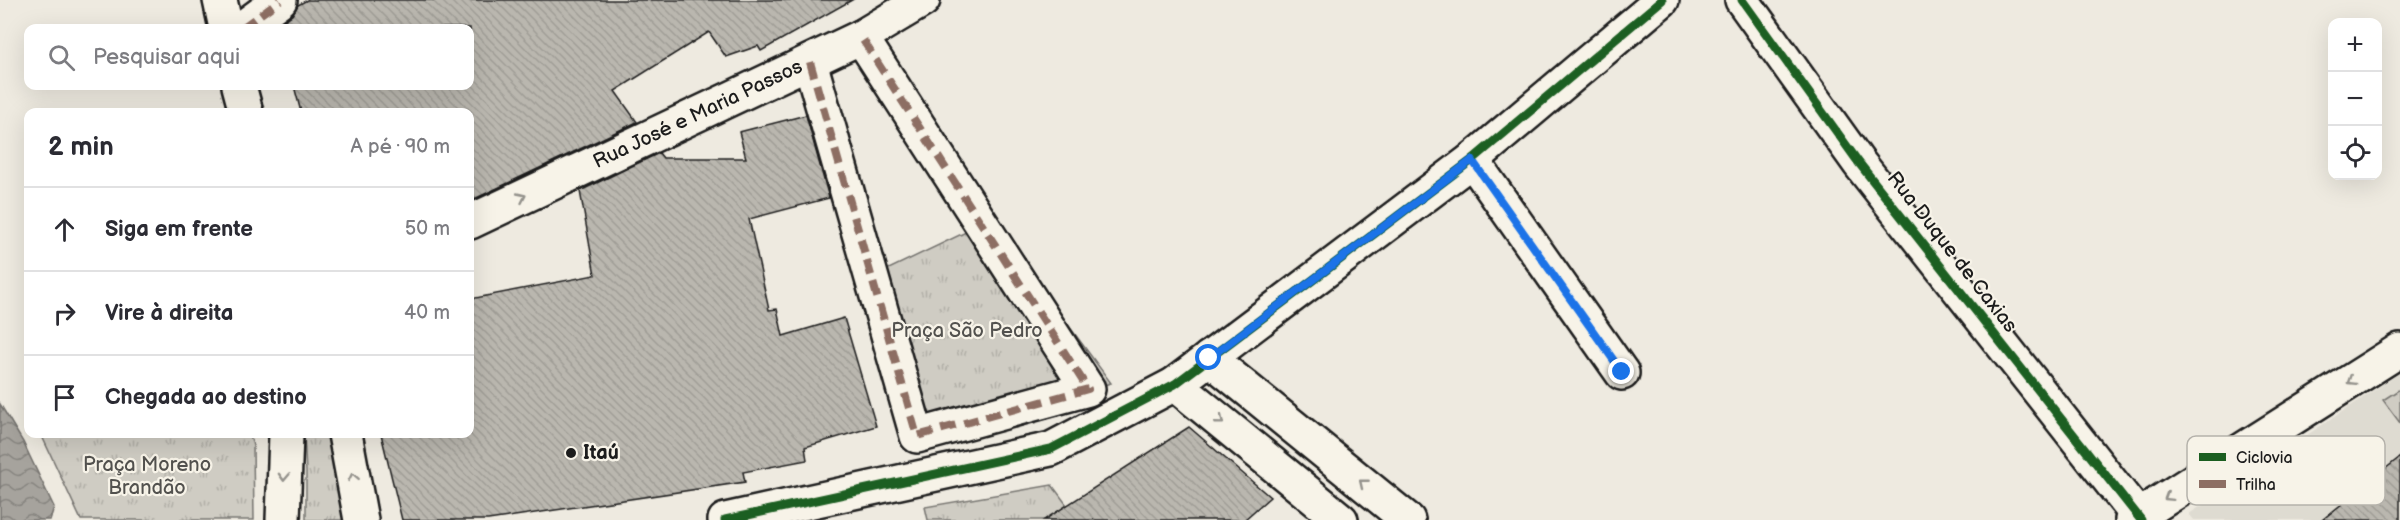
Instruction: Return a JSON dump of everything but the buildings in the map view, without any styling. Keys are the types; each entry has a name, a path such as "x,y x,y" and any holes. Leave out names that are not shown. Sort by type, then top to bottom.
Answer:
{"street":[{"path":"220,0 225,24"},
{"path":"247,24 280,0"},
{"name":"Rua José e Maria Passos","path":"474,220 861,38 923,0"},
{"path":"725,520 1051,449 1175,384 1472,160 1662,0"},
{"name":"Rua Duque de Caxias","path":"1742,0 1859,163 2137,519"},
{"path":"810,62 917,436 1088,389 861,38"},
{"path":"240,90 245,108"},
{"path":"1472,160 1622,372"},
{"path":"2266,436 2400,350"},
{"path":"1209,358 1408,520"},
{"path":"1175,384 1341,520"},
{"path":"283,520 286,438"},
{"path":"346,438 361,520"},
{"path":"2137,519 2187,487"}],"shaded area":[{"path":"2400,373 2400,520 2194,520 2189,514 2202,505 2385,505 2385,436 2306,436"}],"green space":[{"name":"Praça São Pedro","path":"991,220 1111,383 902,440 870,278"},
{"path":"2400,389 2400,423 2383,400"},
{"name":"Praça Moreno Brandão","path":"43,438 251,438 254,520 81,520"},
{"path":"304,438 338,438 352,520 306,520"},
{"path":"1052,485 1078,520 928,520 925,507"}],"water":[{"path":"0,404 23,442 54,507 50,520 0,520"}],"marked path":[{"path":"247,24 280,0"},
{"path":"810,62 917,436 1088,389 861,37"}],"cycle path":[{"path":"725,520 1051,449 1175,384 1472,160 1662,0"},
{"path":"1742,0 1859,163 2141,520"}],"place":[{"name":"Itaú","path":"571,453"}],"route":[{"path":"1209,358 1472,160 1622,372"}]}
